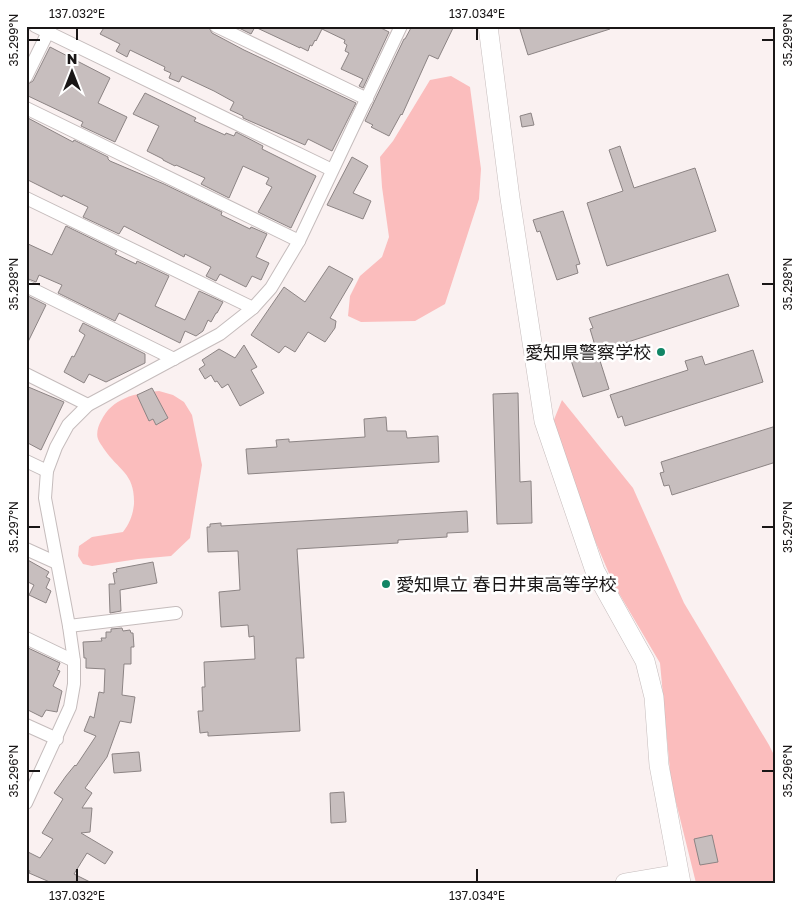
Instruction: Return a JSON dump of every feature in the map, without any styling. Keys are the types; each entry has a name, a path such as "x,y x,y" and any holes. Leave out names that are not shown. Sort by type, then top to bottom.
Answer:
{"street":[{"path":"35,26 49,29 332,170"},
{"path":"216,26 367,99"},
{"path":"488,26 510,198 544,421 595,572 645,662 654,696 660,765 680,878 625,883"},
{"path":"26,803 57,739 70,706 74,684 74,661 69,626 45,498 47,471 56,447 68,426 88,405 220,334 253,308 271,288 299,241 401,27"},
{"path":"26,77 49,29"},
{"path":"26,108 299,241"},
{"path":"26,198 253,308"},
{"path":"26,286 174,359"},
{"path":"26,374 88,405"},
{"path":"26,461 47,471"},
{"path":"26,549 57,563"},
{"path":"69,626 176,613"},
{"path":"26,638 74,661"},
{"path":"26,725 57,739"}],"shaded area":[{"path":"451,76 470,87 481,169 479,199 445,304 415,321 361,322 348,316 350,296 360,276 382,257 389,237 380,157 393,141 430,80"},
{"path":"159,391 173,395 184,402 192,415 202,465 190,538 171,556 92,566 83,564 78,556 79,546 92,537 123,532 131,518 134,504 134,494 129,479 98,440 97,432 100,423 111,407 125,398 141,393"},
{"path":"562,400 633,488 684,603 776,759 776,883 696,883 671,782 660,663 614,585 590,529 553,422"}],"building":[{"path":"105,26 208,26 212,33 244,50 356,103 332,151 308,139 305,145 243,118 243,116 230,110 234,102 214,91 182,76 179,82 169,78 171,73 164,70 165,67 130,50 127,57 116,51 120,44 100,34"},
{"path":"235,26 377,26 389,32 363,88 359,86 363,79 341,69 349,53 345,51 347,45 344,43 345,40 322,29 316,41 312,46 310,45 308,51 255,27 251,34"},
{"path":"412,26 454,26 438,59 429,55 402,115 389,136 371,127 373,125 365,121"},
{"path":"519,26 609,26 610,29 528,55"},
{"path":"50,47 110,78 98,103 127,117 115,142 81,126 83,122 26,95 26,85 33,81"},
{"path":"145,93 196,118 194,121 225,135 226,133 234,136 236,132 263,146 262,149 316,176 291,228 258,212 272,187 266,184 269,178 243,166 229,198 201,184 205,178 175,166 147,151 159,126 133,114"},
{"path":"531,113 534,125 522,127 520,116"},
{"path":"26,117 73,142 74,140 108,157 110,161 222,212 221,215 250,229 251,227 267,234 256,257 269,263 261,280 252,276 246,287 220,274 216,281 206,276 211,267 185,254 184,257 124,226 119,234 83,217 88,207 63,195 62,197 26,179"},
{"path":"620,146 634,188 695,168 716,231 607,266 587,203 623,191 609,150"},
{"path":"352,157 368,166 353,193 371,201 363,219 327,205"},
{"path":"563,211 580,264 576,265 578,273 557,280 540,231 537,232 533,220"},
{"path":"66,226 117,251 115,254 136,264 137,261 169,276 155,306 185,320 199,291 223,302 211,322 208,320 203,331 196,336 185,331 180,343 119,313 115,321 58,293 62,285 39,275 36,282 26,278 26,243 52,255"},
{"path":"329,266 353,279 330,318 336,321 335,328 325,342 308,332 295,352 285,346 279,353 251,335 284,287 305,302"},
{"path":"728,274 739,306 597,352 590,329 593,328 589,318"},
{"path":"26,295 46,305 26,346"},
{"path":"83,323 145,354 145,363 106,382 89,374 84,383 64,372 85,335 79,331"},
{"path":"594,342 609,389 583,397 568,351"},
{"path":"244,345 257,367 251,370 264,393 240,406 228,384 222,388 211,375 205,379 199,369 205,365 202,360 219,349 235,358"},
{"path":"753,350 763,382 625,426 622,416 618,418 610,395 688,370 685,361 702,356 705,365"},
{"path":"26,386 64,402 41,450 26,442"},
{"path":"152,388 168,418 156,425 153,419 149,421 137,395"},
{"path":"518,393 520,482 531,481 532,523 497,524 493,394"},
{"path":"386,417 387,431 406,431 407,438 438,436 439,462 248,474 246,449 277,447 276,440 289,439 289,442 365,437 364,419"},
{"path":"776,426 776,462 672,495 669,485 664,486 660,473 664,472 661,462"},
{"path":"467,511 468,532 447,533 447,537 398,540 398,543 297,549 304,658 296,658 300,731 208,736 208,732 200,733 198,711 203,711 202,687 205,687 204,662 255,659 254,636 249,637 248,625 221,627 219,592 240,590 238,551 208,552 207,527 210,527 210,524 221,523 221,526"},
{"path":"26,559 49,572 46,577 50,579 46,588 51,591 46,603 29,595 34,585 26,581"},
{"path":"153,562 157,583 120,590 121,611 110,613 109,584 115,584 113,573 117,572 116,569"},
{"path":"122,628 123,631 130,630 133,633 134,647 131,647 131,664 124,664 122,695 135,697 131,723 120,721 107,757 85,788 92,793 82,808 92,808 90,832 81,833 113,852 105,864 87,853 74,874 92,883 52,883 29,873 30,871 26,869 26,851 40,858 53,839 42,833 63,799 54,793 76,766 96,736 84,731 90,716 94,718 99,692 104,693 105,669 86,668 83,642 102,641 101,638 106,638 106,632 111,632 111,629"},
{"path":"26,647 60,663 57,670 60,671 53,686 62,691 57,712 46,710 42,717 26,709"},
{"path":"139,752 141,771 114,773 112,754"},
{"path":"344,792 346,822 331,823 330,793"},
{"path":"712,835 718,862 700,865 694,839"}],"place":[{"name":"愛知県警察学校","path":"661,352"},
{"name":"愛知県立 春日井東高等学校","path":"386,584"}]}
